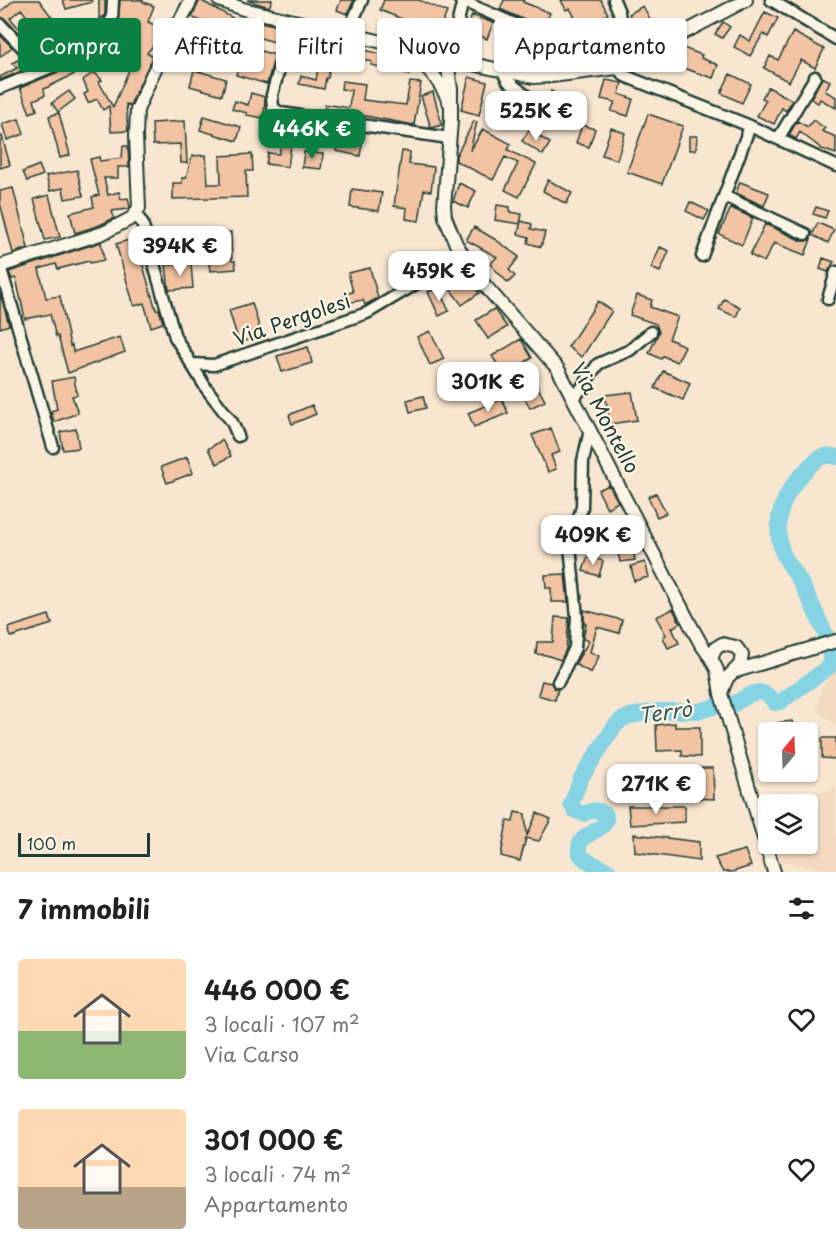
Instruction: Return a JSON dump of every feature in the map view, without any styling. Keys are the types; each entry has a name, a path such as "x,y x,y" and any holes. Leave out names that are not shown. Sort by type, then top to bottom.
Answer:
{"street":[{"path":"112,18 113,0"},
{"path":"53,447 0,266 103,233 119,226 136,214 140,201 136,135 137,110 152,75 191,0"},
{"name":"Via Montello","path":"219,0 243,9 280,18"},
{"path":"354,18 362,0"},
{"path":"614,0 619,18"},
{"path":"687,31 746,0"},
{"path":"771,0 836,39"},
{"path":"458,18 462,1 501,18"},
{"path":"0,24 18,43"},
{"path":"0,88 39,72"},
{"path":"278,72 272,95 273,108 280,113 449,138"},
{"name":"Via Montello","path":"449,72 451,89 444,184 445,217 463,256 474,273 554,363 691,626 711,658 717,670 721,694 774,872"},
{"path":"503,72 527,76 551,76 579,72"},
{"path":"503,72 508,81 533,101"},
{"path":"624,72 626,76 750,126 836,166"},
{"name":"Via Montello","path":"433,74 450,106"},
{"path":"778,139 815,77"},
{"path":"702,256 750,126"},
{"path":"724,196 805,234"},
{"path":"136,214 142,223 175,336 190,364 232,422 238,436"},
{"name":"Via Pergolesi","path":"190,364 214,365 367,313 463,256"},
{"path":"828,299 836,272"},
{"path":"574,399 598,364 630,350 651,332"},
{"path":"558,682 575,648 578,617 570,546 582,507 584,461 590,430"},
{"name":"Via Montello","path":"691,626 705,641 718,646"},
{"path":"717,670 723,674 734,672 836,641"},
{"path":"711,658 718,646 732,645 742,655 767,663"},
{"path":"721,694 724,683 742,662 742,655"}],"shaded area":[{"path":"836,663 836,726 817,710 821,690"},
{"path":"836,784 836,871 782,862 778,854 818,854 818,794 761,794 760,792 830,791"}],"building":[{"path":"14,0 39,0 52,18 28,18 21,9 10,18 18,27 18,32 0,17 0,12"},
{"path":"63,0 92,0 92,2 66,9"},
{"path":"99,0 105,0 105,16 99,18"},
{"path":"120,0 143,0 154,6 148,22 153,24 153,46 147,53 153,56 130,105 126,104 128,131 111,132 109,106 103,110 97,99 88,103 84,94 88,92 83,80 94,72 102,80 99,82 113,107 128,72 141,72 141,18 118,18"},
{"path":"200,0 233,18 194,18 192,17"},
{"path":"247,0 272,0 269,7"},
{"path":"341,0 354,0 347,14 337,10"},
{"path":"384,0 419,0 447,12 445,18 399,18 380,10"},
{"path":"504,0 524,0 523,2 550,13 548,18 520,18 500,9"},
{"path":"561,0 601,0 608,14 600,18 575,18 570,8 566,10"},
{"path":"643,6 649,18 631,18 629,14"},
{"path":"765,12 778,18 768,37 763,34 750,56 734,47 740,35 750,41"},
{"path":"482,19 493,23 487,39 482,37"},
{"path":"723,22 730,27 722,38 715,34"},
{"path":"264,23 276,25 276,42 264,39"},
{"path":"793,32 824,49 815,68 801,60 789,82 764,68 770,56 778,60"},
{"path":"0,35 12,47 0,57"},
{"path":"687,49 718,65 713,78 687,69"},
{"path":"365,50 377,53 377,66 371,65 372,62 365,60"},
{"path":"264,52 275,55 267,84 236,75 237,72 264,72"},
{"path":"18,60 19,72 0,80 0,77 17,68 12,63"},
{"path":"58,72 79,72 44,89 45,95 34,100 37,110 30,113 20,88"},
{"path":"194,72 226,79 222,95 190,86"},
{"path":"317,72 329,72 324,89 299,84 301,76 316,80"},
{"path":"730,74 751,84 742,103 721,93"},
{"path":"469,77 487,82 479,115 461,110"},
{"path":"822,77 830,81 825,91 836,97 836,108 820,99 818,103 811,99"},
{"path":"606,80 622,83 619,94 633,99 628,116 611,111 615,102 601,99"},
{"path":"342,81 365,84 363,100 406,105 410,82 421,83 414,125 365,116 365,118 324,112 325,104 349,108 351,90 341,89"},
{"path":"768,87 792,100 786,111 782,108 774,124 757,116 766,100 762,98"},
{"path":"69,91 75,99 58,112 52,103"},
{"path":"551,91 578,107 571,118 544,102"},
{"path":"433,92 442,125 431,128 421,96"},
{"path":"251,93 265,97 264,118 246,115 247,113 232,109 235,101 248,105"},
{"path":"500,100 521,112 513,125 492,113"},
{"path":"59,113 70,155 60,158 49,116"},
{"path":"648,114 683,126 662,184 627,172"},
{"path":"204,116 241,127 237,141 200,130"},
{"path":"19,119 24,134 7,140 2,124"},
{"path":"813,120 825,128 822,131 836,137 836,154 822,149 800,132 796,139 789,135 797,121 808,127"},
{"path":"185,121 187,163 181,163 180,144 153,145 152,123"},
{"path":"474,121 477,122 470,151 483,129 511,144 508,150 536,164 519,197 505,190 518,163 505,157 493,180 456,161 456,156"},
{"path":"285,122 301,125 297,146 291,145 288,167 266,164 268,153 279,154"},
{"path":"582,125 595,129 589,147 576,143"},
{"path":"611,128 625,133 617,160 602,155"},
{"path":"529,130 550,143 543,155 522,141"},
{"path":"340,132 363,137 360,156 336,151"},
{"path":"0,136 2,136 10,165 0,168"},
{"path":"689,136 697,136 696,150 689,150"},
{"path":"123,146 128,146 129,167 118,167 118,178 104,178 108,195 119,192 121,199 128,198 130,207 112,211 114,218 75,233 70,213 94,207 92,197 99,195 90,159 99,157 100,161 122,158"},
{"path":"402,151 410,152 409,164 434,167 431,191 424,190 419,221 406,219 407,208 394,206"},
{"path":"304,152 323,154 321,169 302,167"},
{"path":"252,154 253,171 246,171 247,197 173,199 173,183 182,183 182,178 186,178 192,156 206,155 208,184 221,184 220,156"},
{"path":"39,165 43,175 27,181 23,172"},
{"path":"77,170 83,196 65,199 63,188 50,191 46,176"},
{"path":"548,180 572,193 566,204 543,191"},
{"path":"740,182 769,193 764,206 736,193"},
{"path":"459,183 476,191 468,208 453,201"},
{"path":"13,188 28,248 13,253 0,203 0,191"},
{"path":"352,189 382,193 379,211 350,207"},
{"path":"49,195 60,237 45,240 34,199"},
{"path":"690,202 709,211 704,220 686,211"},
{"path":"497,205 510,207 510,212 522,214 520,224 495,220"},
{"path":"816,207 828,211 825,218 813,214"},
{"path":"731,208 753,218 742,245 719,234"},
{"path":"521,221 532,224 531,229 545,232 541,247 528,243 529,237 518,234"},
{"path":"818,223 834,230 828,243 812,235"},
{"path":"765,224 802,241 811,239 805,255 774,243 764,262 750,255"},
{"path":"474,227 519,257 509,270 515,276 508,283 490,264 497,257 466,240"},
{"path":"231,232 232,261 235,261 236,269 210,271 211,233"},
{"path":"135,238 156,310 159,309 163,323 151,327 144,303 134,306 116,244"},
{"path":"101,242 104,260 90,263 89,261 58,269 56,264 39,269 46,298 60,296 73,352 120,337 125,352 68,373 50,314 25,319 16,278 12,279 9,272"},
{"path":"660,247 669,251 660,272 651,268"},
{"path":"409,253 431,256 429,267 419,274 406,272"},
{"path":"823,258 834,262 828,272 820,269"},
{"path":"191,264 193,288 169,290 166,265"},
{"path":"460,266 479,293 462,305 442,278"},
{"path":"370,268 378,298 365,305 363,300 346,303 344,294 353,292 348,273"},
{"path":"438,288 449,311 439,316 428,292"},
{"path":"0,293 9,325 0,328"},
{"path":"637,295 652,300 650,307 678,317 669,339 685,346 677,362 663,356 661,359 649,353 659,332 656,324 630,315"},
{"path":"724,299 740,307 736,317 719,309"},
{"path":"598,301 612,311 582,357 568,347"},
{"path":"252,303 262,336 239,343 229,310"},
{"path":"494,309 507,327 488,339 476,320"},
{"path":"430,331 444,359 430,365 417,337"},
{"path":"521,339 532,358 504,375 492,356"},
{"path":"308,347 312,363 282,372 277,356"},
{"path":"466,364 468,372 450,377 447,369"},
{"path":"663,371 690,383 683,400 655,388"},
{"path":"74,377 77,395 72,396 78,413 54,422 51,411 57,409 52,381"},
{"path":"533,378 545,401 530,408 518,385"},
{"path":"632,392 637,420 610,424 605,395"},
{"path":"423,396 426,408 410,412 407,400"},
{"path":"502,399 508,413 474,427 468,413"},
{"path":"312,405 316,414 292,424 289,415"},
{"path":"551,428 560,452 551,455 556,469 548,472 532,435"},
{"path":"76,429 79,448 63,450 60,432"},
{"path":"222,440 231,456 217,464 208,449"},
{"path":"187,457 193,473 167,483 161,467"},
{"path":"609,485 618,502 607,508 598,490"},
{"path":"656,493 666,513 657,517 648,497"},
{"path":"632,544 635,560 620,562 617,547"},
{"path":"588,556 603,561 599,576 583,571"},
{"path":"645,562 649,577 634,581 631,566"},
{"path":"565,574 568,602 551,602 551,588 546,588 545,575"},
{"path":"673,609 680,623 672,628 679,643 668,648 663,637 666,635 656,617"},
{"path":"584,610 622,620 619,633 597,627 590,652 599,656 591,673 575,664 589,641 583,639 586,624 584,624"},
{"path":"49,615 52,624 11,637 8,628"},
{"path":"555,617 569,618 566,649 561,660 536,654 537,642 553,642"},
{"path":"542,681 551,683 554,688 558,689 555,700 538,695"},
{"path":"675,723 675,727 700,727 700,757 682,756 682,750 657,751 656,725"},
{"path":"822,738 836,738 836,759 822,758"},
{"path":"696,768 713,768 714,799 695,798"},
{"path":"628,806 685,806 685,822 630,825"},
{"path":"515,812 525,814 527,836 537,813 551,819 539,841 526,838 520,861 501,856 507,821 513,822"},
{"path":"634,834 699,842 699,861 635,852"},
{"path":"745,850 751,866 732,872 723,872 715,858"}],"waterway":[{"name":"Terrò","path":"827,637 801,582 784,556 778,529 782,508 798,479 819,458 836,457"},
{"name":"Terrò","path":"734,704 751,694 760,692 770,697 775,703 780,702 829,667 832,657 829,651"},
{"name":"Terrò","path":"609,872 587,861 579,850 583,839 603,825 606,815 595,810 583,814 574,810 571,804 581,778 614,727 621,720 630,716 658,711 699,711 717,706"}]}
